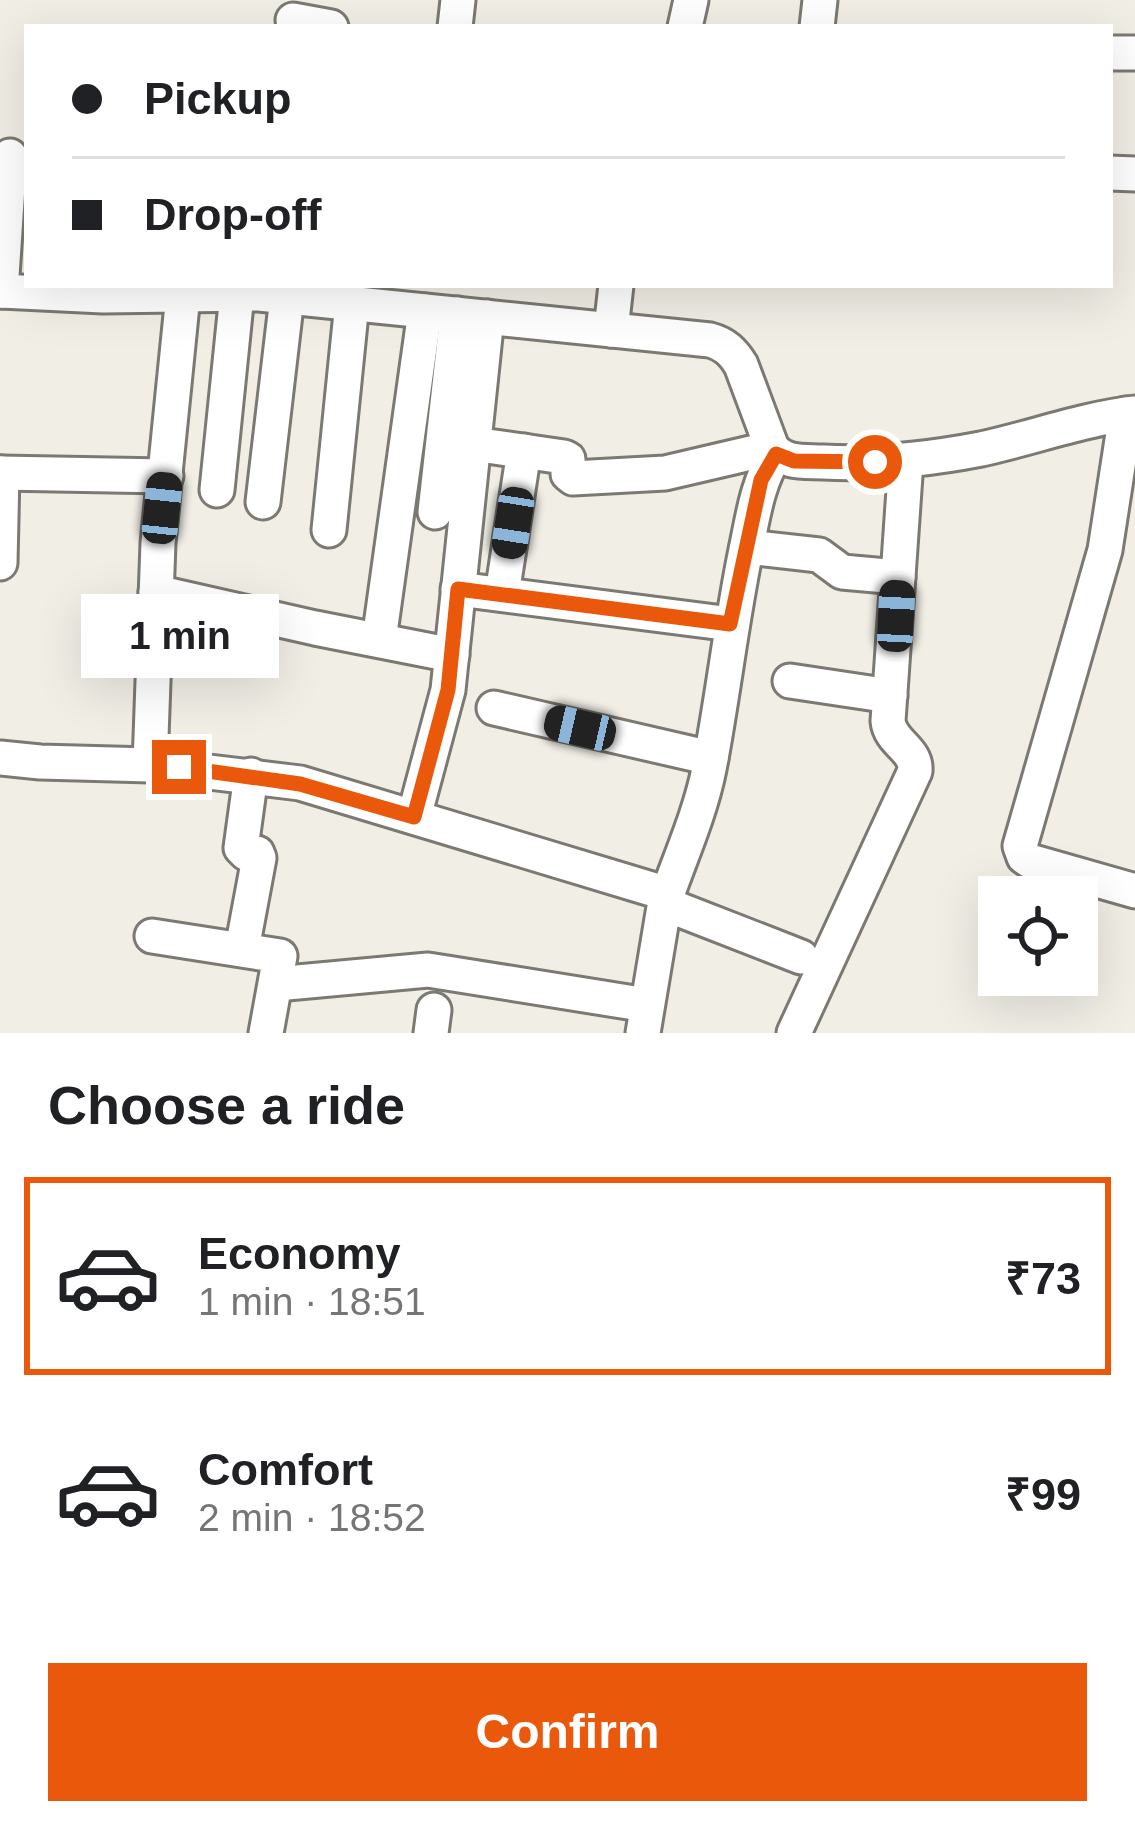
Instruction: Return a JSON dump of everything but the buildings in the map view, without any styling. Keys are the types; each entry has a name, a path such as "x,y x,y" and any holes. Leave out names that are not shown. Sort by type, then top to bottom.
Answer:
{"street":[{"path":"10,156 0,291 361,297 457,314 710,340 728,348 741,364 774,451 785,459 811,462 906,461 1131,413 1105,550 1020,846 1030,861 1135,891"},
{"path":"610,330 616,288"},
{"path":"217,490 260,293"},
{"path":"260,293 263,502"},
{"path":"150,765 158,543 183,295"},
{"path":"329,530 361,297"},
{"path":"414,817 446,699 473,444 457,314"},
{"path":"435,512 457,314"},
{"path":"379,640 457,314"},
{"path":"473,444 568,459 572,478 664,473 774,451"},
{"path":"502,594 524,451"},
{"path":"276,984 428,970 645,1019 664,901 704,789 724,686 730,624 761,480 774,451"},
{"path":"794,1033 915,770 913,756 889,730 906,461"},
{"path":"0,562 1,472 166,476"},
{"path":"747,547 819,555 842,572 898,577"},
{"path":"458,589 730,624"},
{"path":"157,592 452,655"},
{"path":"790,682 890,696"},
{"path":"494,708 711,758"},
{"path":"0,758 150,765 300,784 658,891 665,904 801,957"},
{"path":"242,949 259,858 242,848 250,776"},
{"path":"152,936 280,956 266,1033"}],"route":[{"path":"179,767 300,784 414,817 448,690 458,589 730,624 761,480 776,454 794,461 875,462"}]}
